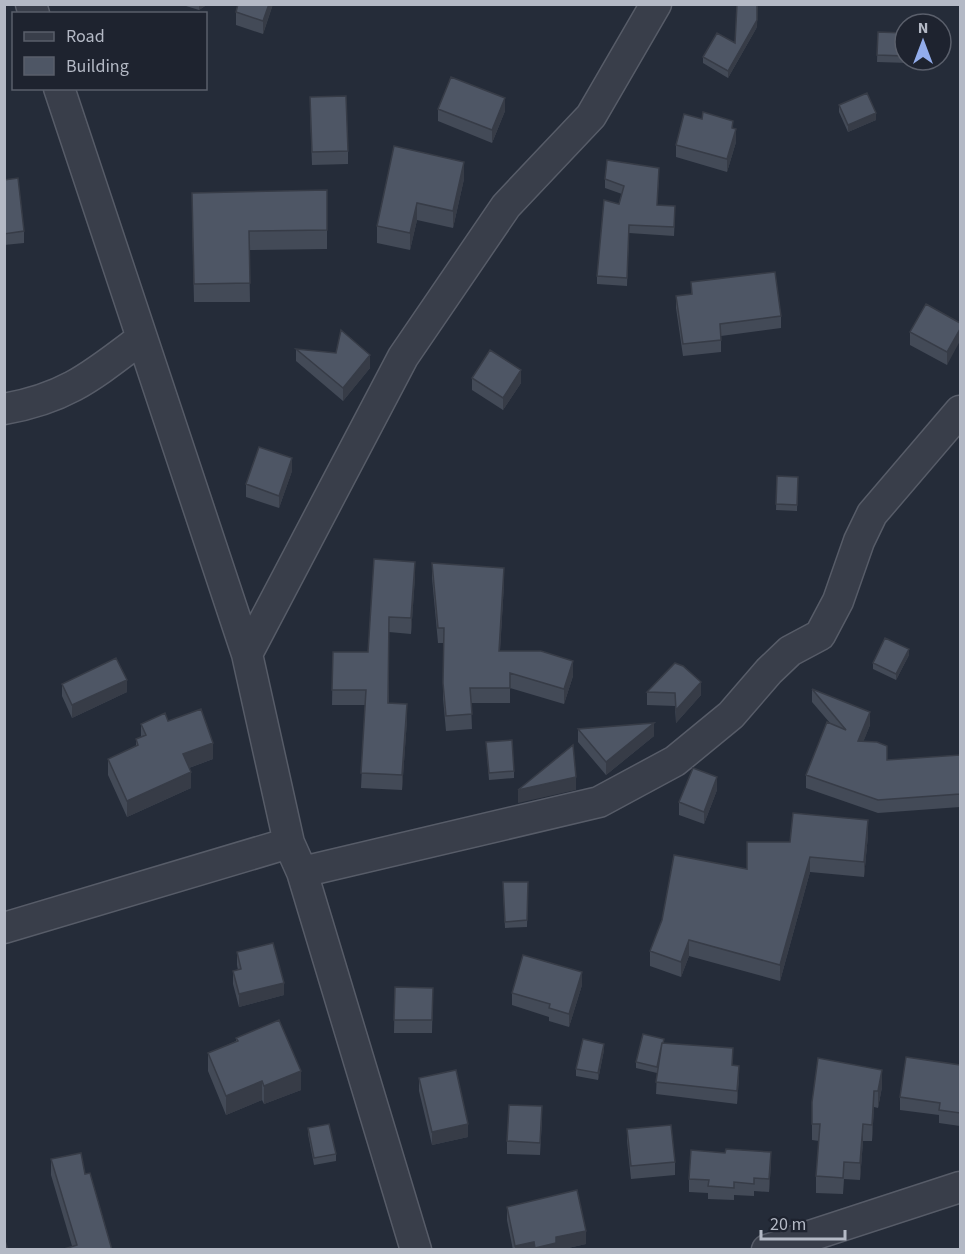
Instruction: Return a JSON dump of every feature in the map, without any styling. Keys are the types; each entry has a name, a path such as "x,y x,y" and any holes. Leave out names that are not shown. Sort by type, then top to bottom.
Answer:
{"street":[{"path":"247,654 403,357 506,206 591,116 656,4"},
{"path":"60,90 247,654 289,843 302,872 416,1250"},
{"path":"4,409 39,403 85,381 142,338"},
{"path":"302,872 599,802 675,761 731,715 769,670 790,651 820,635 838,601 859,541 872,514 960,411"},
{"path":"4,928 289,843"},
{"path":"767,1250 960,1187"}],"building":[{"path":"238,4 269,4 263,21 236,12"},
{"path":"737,4 757,4 757,20 728,71 703,57 717,33 735,43"},
{"path":"878,32 893,33 893,56 877,55"},
{"path":"451,77 505,98 492,130 438,109"},
{"path":"867,93 876,113 848,125 839,105"},
{"path":"346,96 348,151 312,152 310,97"},
{"path":"703,112 733,121 732,128 736,129 727,159 676,145 684,114 702,119"},
{"path":"394,146 464,162 453,211 417,203 410,233 377,226"},
{"path":"607,160 659,168 657,205 675,206 674,227 629,225 627,278 597,276 604,200 619,204 624,186 605,179"},
{"path":"18,178 24,231 4,234 4,180"},
{"path":"327,190 327,230 249,231 250,283 194,284 192,193"},
{"path":"775,272 781,316 720,324 721,340 683,344 676,296 692,294 691,282"},
{"path":"926,304 960,323 960,329 947,352 910,332"},
{"path":"341,330 370,355 343,388 296,349 336,353"},
{"path":"490,350 521,370 503,398 472,378"},
{"path":"259,447 292,458 279,496 246,484"},
{"path":"777,476 798,477 797,505 776,504"},
{"path":"374,559 415,562 411,618 389,617 388,703 407,704 402,775 361,773 366,690 332,690 333,652 368,652"},
{"path":"432,563 504,568 499,651 541,651 573,661 564,689 510,673 510,688 470,688 472,714 446,716 443,683 444,628 438,628"},
{"path":"885,638 909,649 896,674 873,663"},
{"path":"116,658 127,680 72,705 62,684"},
{"path":"675,663 683,666 701,682 676,710 675,693 647,692"},
{"path":"812,689 870,712 858,741 877,742 887,746 887,760 960,755 960,794 878,800 806,775 827,722 846,730"},
{"path":"201,709 213,743 183,754 191,772 127,801 108,759 138,745 136,739 146,735 141,724 165,713 168,721"},
{"path":"654,723 606,762 578,729"},
{"path":"512,740 514,771 489,773 486,742"},
{"path":"573,745 576,777 518,790"},
{"path":"693,768 717,777 704,812 679,802"},
{"path":"793,813 868,820 864,862 810,857 780,965 689,940 681,962 650,951 662,920 674,855 747,869 747,842 790,842"},
{"path":"503,882 528,882 527,920 505,922"},
{"path":"273,943 284,983 239,994 233,971 241,969 237,952"},
{"path":"523,955 582,972 569,1014 549,1008 550,1004 512,993"},
{"path":"395,987 433,988 432,1020 394,1020"},
{"path":"279,1020 301,1071 264,1086 262,1081 226,1096 208,1053 238,1041 236,1038"},
{"path":"643,1034 664,1039 657,1067 636,1062"},
{"path":"583,1039 604,1044 598,1073 576,1069"},
{"path":"662,1043 733,1048 732,1065 739,1066 737,1091 656,1082"},
{"path":"906,1057 960,1065 960,1113 939,1110 940,1103 900,1097"},
{"path":"818,1058 882,1070 878,1091 874,1091 872,1125 863,1124 860,1163 844,1162 843,1178 816,1176 820,1124 812,1124 812,1102"},
{"path":"456,1070 468,1124 432,1132 419,1078"},
{"path":"509,1105 542,1106 540,1143 507,1141"},
{"path":"329,1124 336,1154 314,1158 308,1128"},
{"path":"671,1125 675,1162 631,1166 627,1129"},
{"path":"726,1149 771,1152 769,1179 754,1178 754,1184 734,1182 734,1188 708,1186 709,1180 689,1179 691,1150 725,1153"},
{"path":"81,1153 85,1174 90,1173 112,1250 61,1250 77,1245 51,1159"},
{"path":"577,1190 586,1231 556,1237 556,1243 535,1248 534,1242 515,1246 507,1207"},
{"path":"4,1238 8,1250 4,1250"}]}
